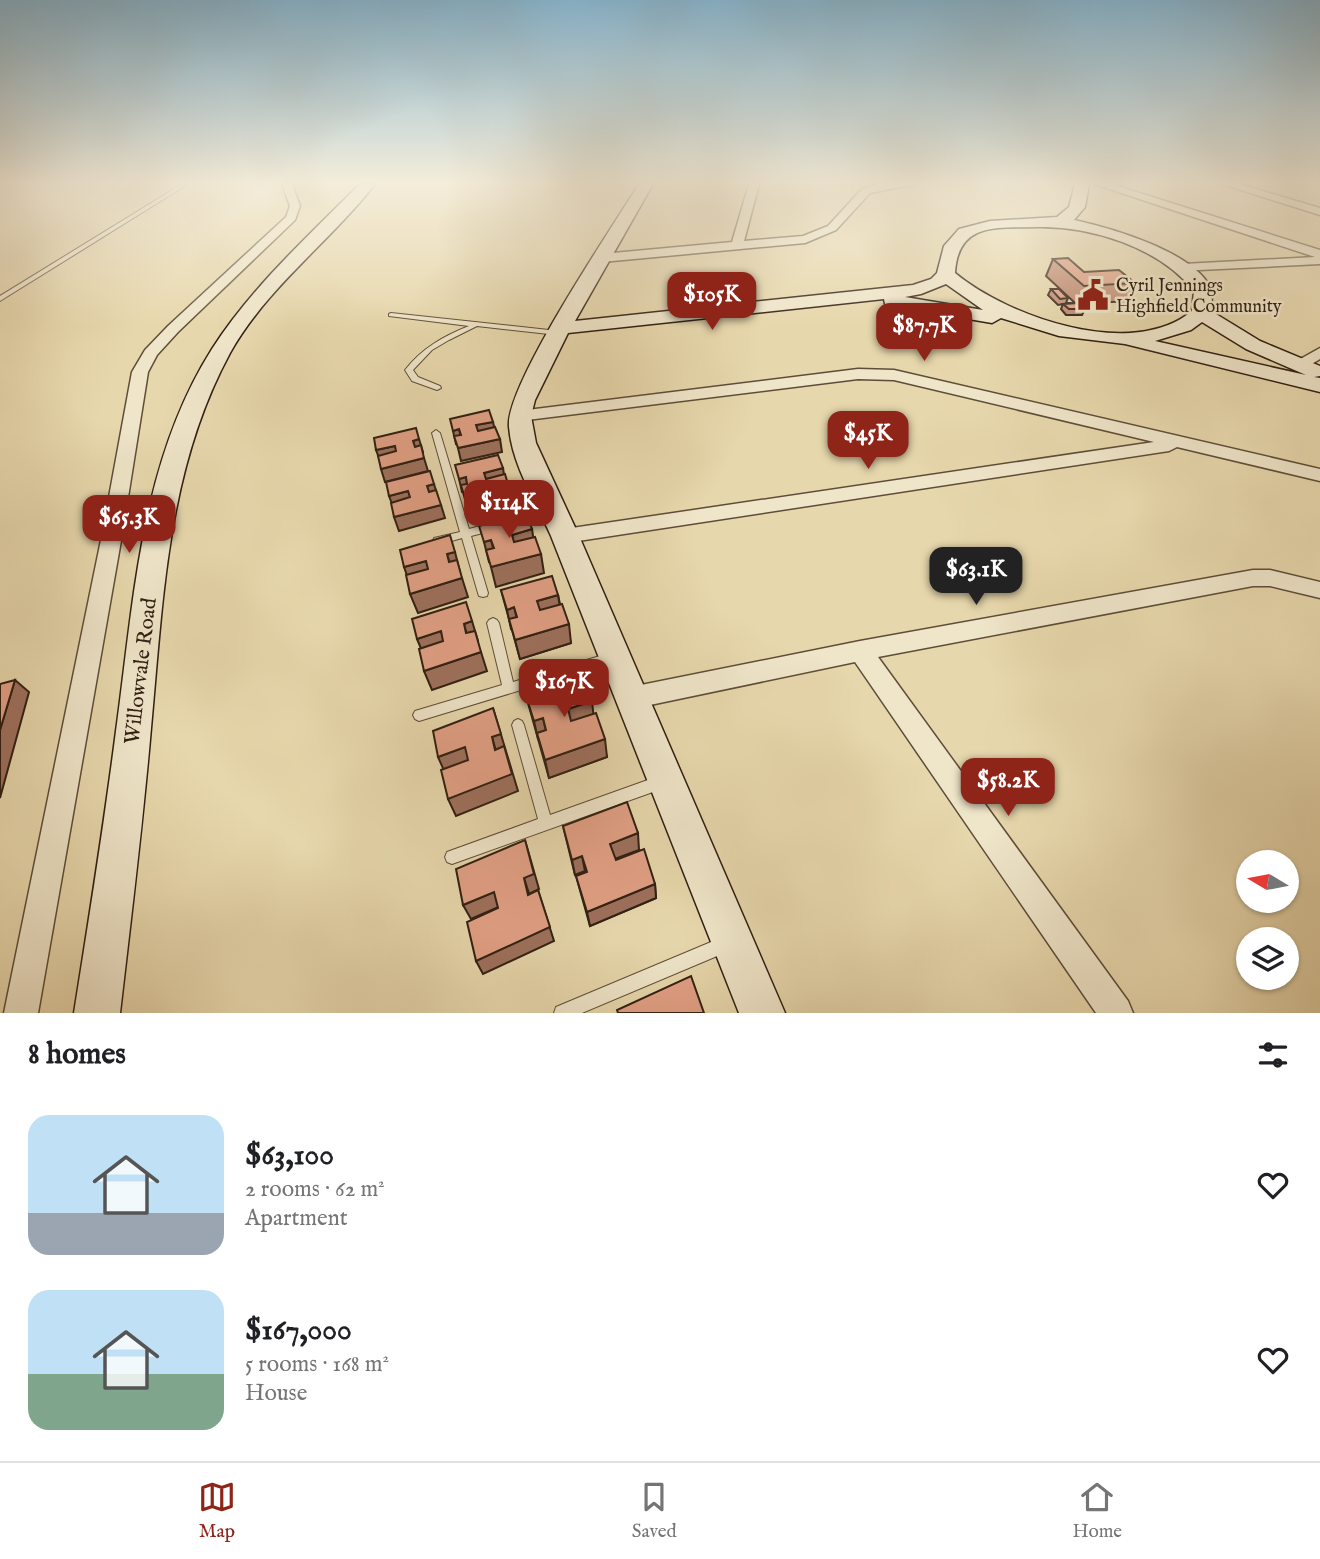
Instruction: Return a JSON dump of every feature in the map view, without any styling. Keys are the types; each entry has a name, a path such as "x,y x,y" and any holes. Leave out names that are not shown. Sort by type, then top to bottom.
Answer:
{"street":[{"path":"21,1013 112,535 140,372 150,353 173,329 277,231"},
{"name":"Willowvale Road","path":"97,1013 150,584 161,511 176,455 195,400 220,351 279,274 321,231"},
{"path":"618,231 535,375 520,416 527,449 762,1013"},
{"path":"737,246 741,231"},
{"path":"602,258 737,246 819,235 826,231"},
{"path":"965,231 957,238 946,265 946,275 965,293 989,307 1070,334 1114,337 1320,385"},
{"path":"1101,231 1166,258 1183,268 1203,291 1201,313 1184,326 1114,337"},
{"path":"1248,231 1320,254"},
{"path":"1183,268 1320,260"},
{"path":"560,331 915,290 937,283 946,275"},
{"path":"859,296 1032,323"},
{"path":"1201,313 1226,330 1320,373"},
{"path":"1300,365 1320,352"},
{"path":"520,416 874,374 913,379 1320,475"},
{"path":"559,523 1126,454 1177,443"},
{"path":"631,698 860,650 1253,578 1270,578 1320,590"},
{"path":"860,650 1116,1013"}],"lane":[{"path":"0,299 110,231"},
{"path":"391,315 475,326 560,331"},
{"path":"437,388 415,379 410,370 416,359 434,346 475,326"},
{"path":"436,433 483,593"},
{"path":"431,543 467,533 559,523"},
{"path":"493,623 509,688"},
{"path":"419,715 614,656"},
{"path":"518,725 546,824"},
{"path":"452,857 665,780"},
{"path":"562,1013 732,941"}],"building":[{"path":"1068,258 1084,272 1119,270 1135,283 1084,286 1053,259"},
{"path":"1051,289 1059,289 1068,298 1060,299"},
{"path":"1079,303 1085,309 1069,309 1063,304"},
{"path":"489,410 493,422 476,425 478,431 495,427 500,439 458,448 454,436 461,435 459,429 453,431 450,419"},
{"path":"416,428 419,439 413,441 415,447 421,445 424,458 381,469 378,456 396,451 395,446 376,450 374,438"},
{"path":"498,455 503,468 484,473 486,479 505,474 509,488 465,499 461,485 467,484 466,477 459,479 455,465"},
{"path":"430,471 434,484 427,486 429,492 436,490 441,505 394,517 391,503 410,497 408,491 389,496 386,482"},
{"path":"526,513 532,529 512,535 514,542 535,537 541,554 491,567 486,550 494,548 491,540 484,542 479,526"},
{"path":"450,535 455,552 447,554 449,562 457,560 462,578 410,594 406,575 428,569 426,561 404,567 400,550"},
{"path":"552,576 558,595 537,601 540,610 562,604 569,624 515,640 509,619 517,617 514,607 507,610 501,590"},
{"path":"466,602 472,621 464,624 466,633 475,631 481,652 424,671 419,649 443,641 441,631 417,639 412,619"},
{"path":"583,677 592,701 568,709 571,721 596,713 605,739 545,760 537,733 546,730 543,718 534,721 526,696"},
{"path":"15,680 0,730 0,684"},
{"path":"493,708 501,734 492,737 495,750 504,746 512,774 448,799 441,770 468,760 465,747 438,757 433,731"},
{"path":"627,802 638,833 610,844 616,860 644,849 655,884 587,912 576,876 587,872 582,856 572,860 563,826"},
{"path":"525,840 534,874 524,878 528,895 538,890 550,927 476,961 467,922 498,908 494,892 463,905 456,869"},
{"path":"691,976 704,1013 618,1013 617,1010"}],"place":[{"name":"Cyril Jennings Highfield Community","path":"1093,295"}]}
